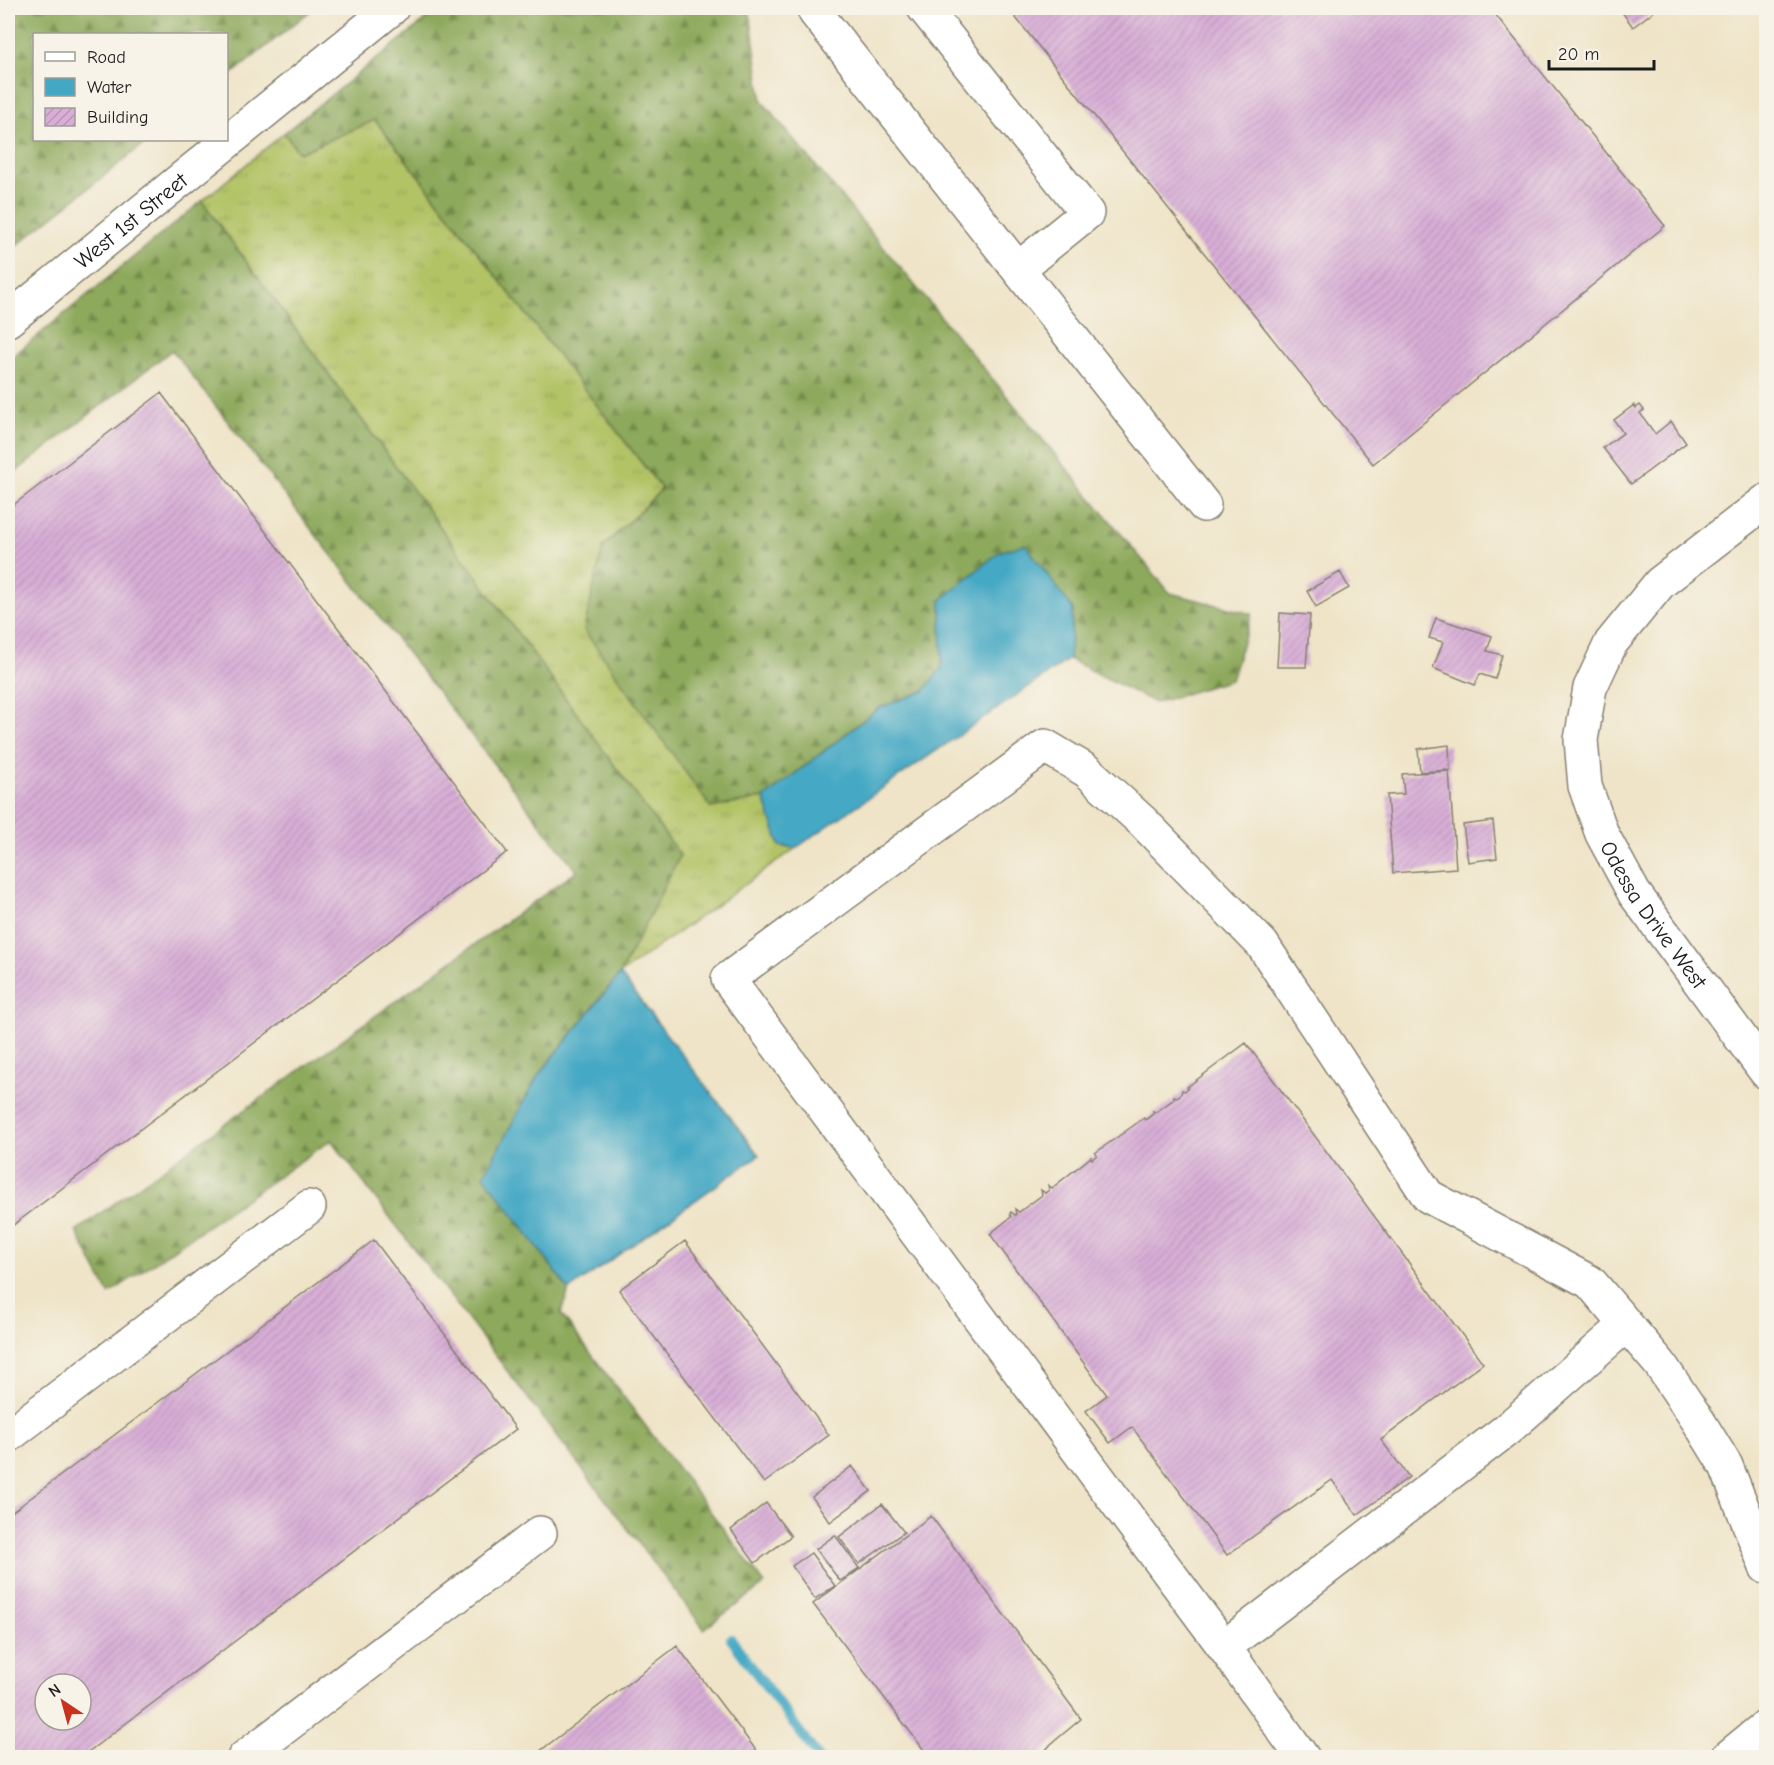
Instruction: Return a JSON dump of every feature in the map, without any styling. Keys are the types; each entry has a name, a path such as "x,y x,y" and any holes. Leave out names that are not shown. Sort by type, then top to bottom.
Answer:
{"street":[{"name":"West 1st Street","path":"8,320 392,8"},
{"path":"924,8 1087,213 1018,268"},
{"path":"817,9 1204,505"},
{"name":"Odessa Drive West","path":"1766,503 1660,583 1611,643 1590,688 1581,740 1588,796 1602,834 1634,893 1767,1072"},
{"path":"1303,1758 1224,1647 728,979 1045,746 1087,771 1137,816 1262,944 1428,1196 1590,1282 1660,1364 1699,1422 1726,1466 1767,1567"},
{"path":"8,1436 309,1208"},
{"path":"1224,1647 1505,1431 1626,1324"},
{"path":"244,1758 540,1533"},
{"path":"1727,1758 1767,1726"}],"green space":[{"path":"8,8 314,8 228,77 228,33 33,33 33,141 148,141 8,252"},
{"path":"440,8 751,8 762,101 1170,593 1252,614 1231,680 1155,703 1069,659 1073,609 941,600 942,668 924,691 879,708 764,798 711,808 584,630 603,547 662,489 375,120 299,153 284,133"},
{"path":"375,120 662,489 603,547 711,808 764,798 780,846 796,848 620,974 680,855 202,201 284,133 299,153"},
{"path":"202,201 680,855 620,974 538,1076 484,1175 569,1290 561,1314 765,1584 704,1629 331,1140 109,1294 76,1231 577,871 172,350 8,478 8,360"}],"water":[{"path":"1025,544 1073,609 1069,659 796,848 780,846 764,798 879,708 924,691 942,668 941,600 999,552"},
{"path":"620,974 759,1155 569,1290 484,1175 538,1076"}],"building":[{"path":"1008,8 1490,8 1665,226 1373,464"},
{"path":"1619,8 1658,8 1633,27"},
{"path":"161,393 507,852 8,1229 8,509"},
{"path":"1634,405 1636,408 1640,405 1644,410 1640,413 1655,434 1671,421 1686,443 1631,484 1603,448 1623,433 1614,420"},
{"path":"1340,572 1349,588 1316,607 1307,591"},
{"path":"1280,613 1310,615 1306,667 1277,667"},
{"path":"1436,618 1492,636 1487,651 1502,655 1495,679 1480,674 1475,685 1433,668 1443,642 1429,638"},
{"path":"1449,745 1450,770 1420,772 1418,749"},
{"path":"1449,771 1456,868 1393,873 1387,795 1404,794 1402,774"},
{"path":"1493,821 1497,858 1468,862 1463,825"},
{"path":"1246,1043 1483,1363 1381,1440 1409,1477 1357,1515 1332,1480 1227,1555 1132,1427 1110,1443 1086,1411 1107,1395 990,1234 1011,1217 1011,1212 1016,1214 1015,1209 1019,1212 1042,1195 1041,1190 1045,1193 1049,1190 1048,1185 1052,1188 1091,1157 1092,1159 1097,1155 1095,1153 1144,1118 1145,1120 1153,1114 1153,1111 1156,1112 1174,1099 1174,1096 1177,1097 1182,1090 1185,1091 1187,1087"},
{"path":"374,1240 516,1429 80,1758 8,1758 8,1515"},
{"path":"685,1241 829,1435 764,1483 619,1290"},
{"path":"852,1466 871,1491 830,1522 812,1497"},
{"path":"766,1503 791,1536 755,1563 731,1530"},
{"path":"882,1504 904,1532 859,1564 839,1537"},
{"path":"931,1516 1081,1719 1051,1744 1039,1758 930,1758 813,1604"},
{"path":"835,1535 859,1568 840,1581 816,1549"},
{"path":"811,1553 835,1586 815,1599 792,1566"},
{"path":"677,1646 762,1758 531,1758"}],"waterway":[{"path":"731,1639 819,1758"}]}
